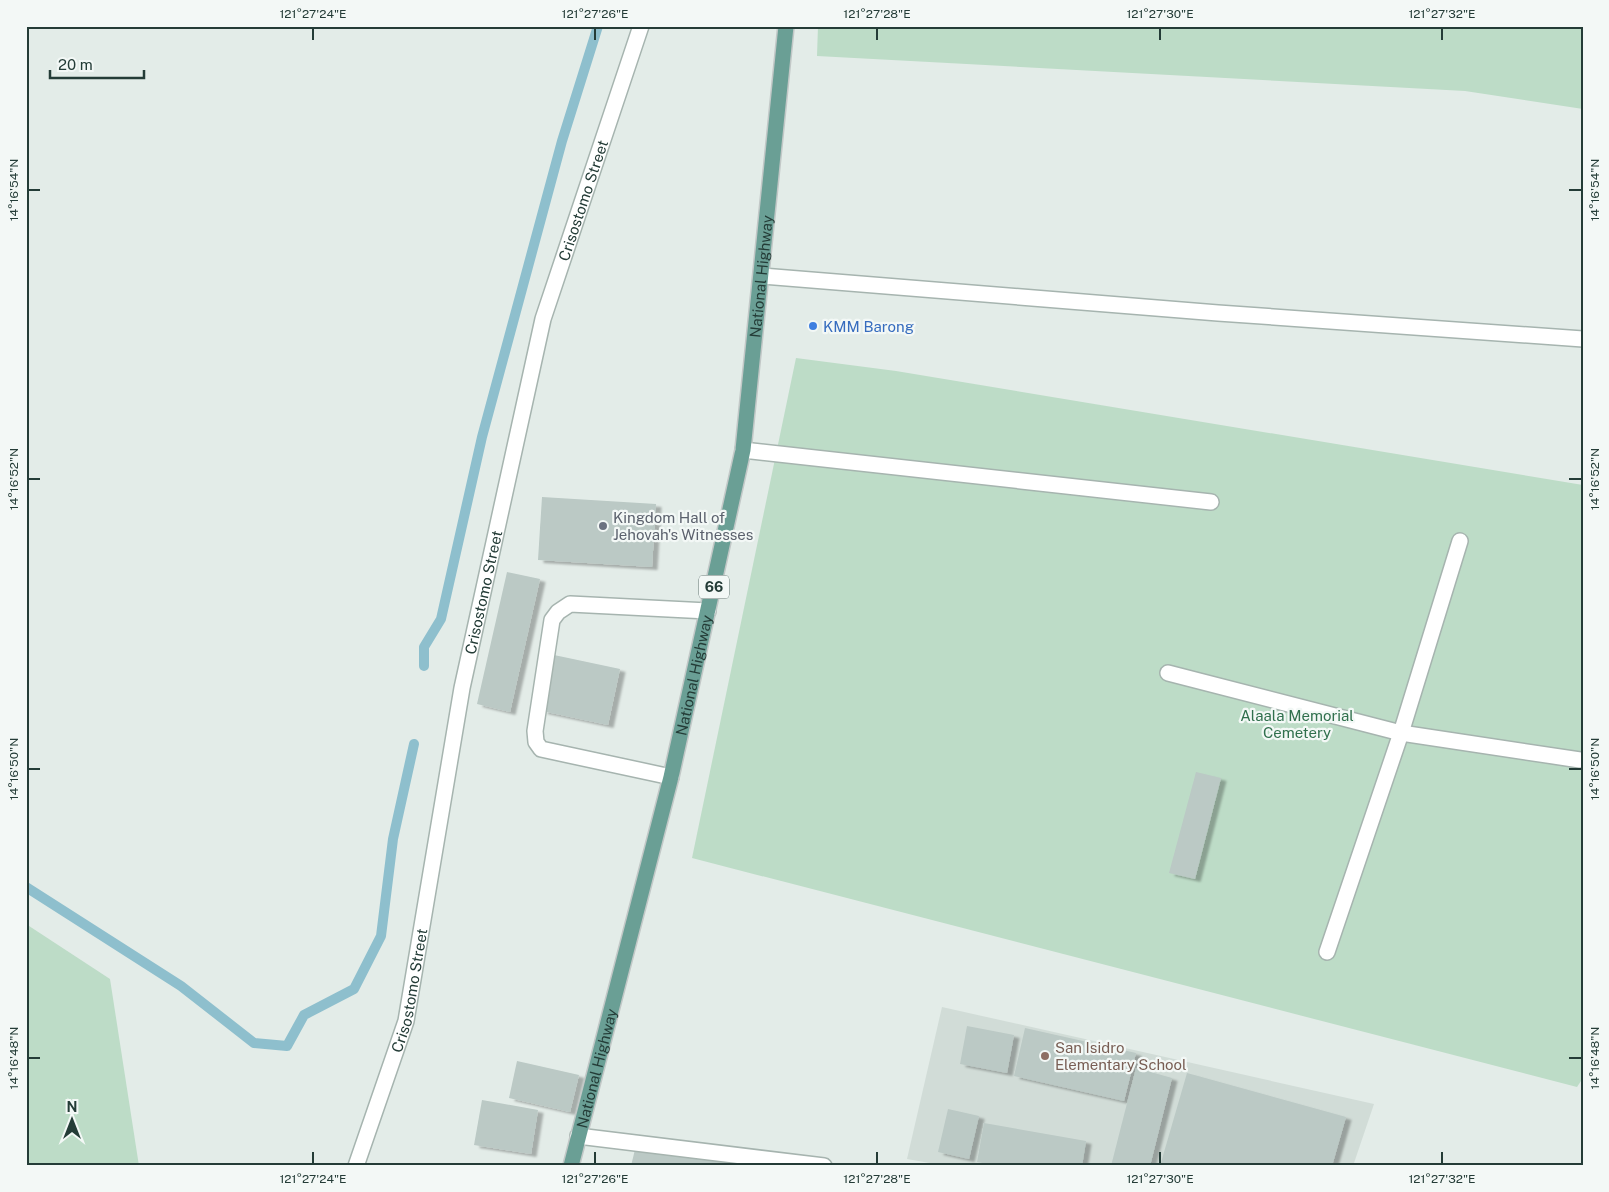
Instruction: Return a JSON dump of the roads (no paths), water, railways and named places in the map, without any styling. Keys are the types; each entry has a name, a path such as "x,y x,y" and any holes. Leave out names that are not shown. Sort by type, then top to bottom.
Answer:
{"main road":[{"name":"National Highway","path":"578,1136 671,777 743,450 786,26"},
{"name":"66","path":"571,1166 578,1136"}],"street":[{"name":"Crisostomo Street","path":"356,1166 406,1020 462,688 543,320 641,26"},
{"path":"762,276 1218,313 1583,339"},
{"path":"743,450 1211,502"},
{"path":"1327,952 1401,733 1460,541"},
{"path":"671,777 541,749 536,742 535,731 552,620 558,612 570,604 708,611"},
{"path":"1168,673 1401,733 1580,760"},
{"path":"578,1136 824,1166"}],"waterway":[{"path":"424,666 424,647 441,619 482,437 562,141 598,26"},
{"path":"26,887 181,986 254,1043 287,1046 304,1015 354,989 381,936 393,839 414,744"}],"place":[{"name":"KMM Barong","path":"813,326"},
{"name":"Kingdom Hall of Jehovah's Witnesses","path":"603,526"},
{"name":"San Isidro Elementary School","path":"1045,1056"}],"park label":[{"name":"Alaala Memorial Cemetery","path":"1297,724"}]}
